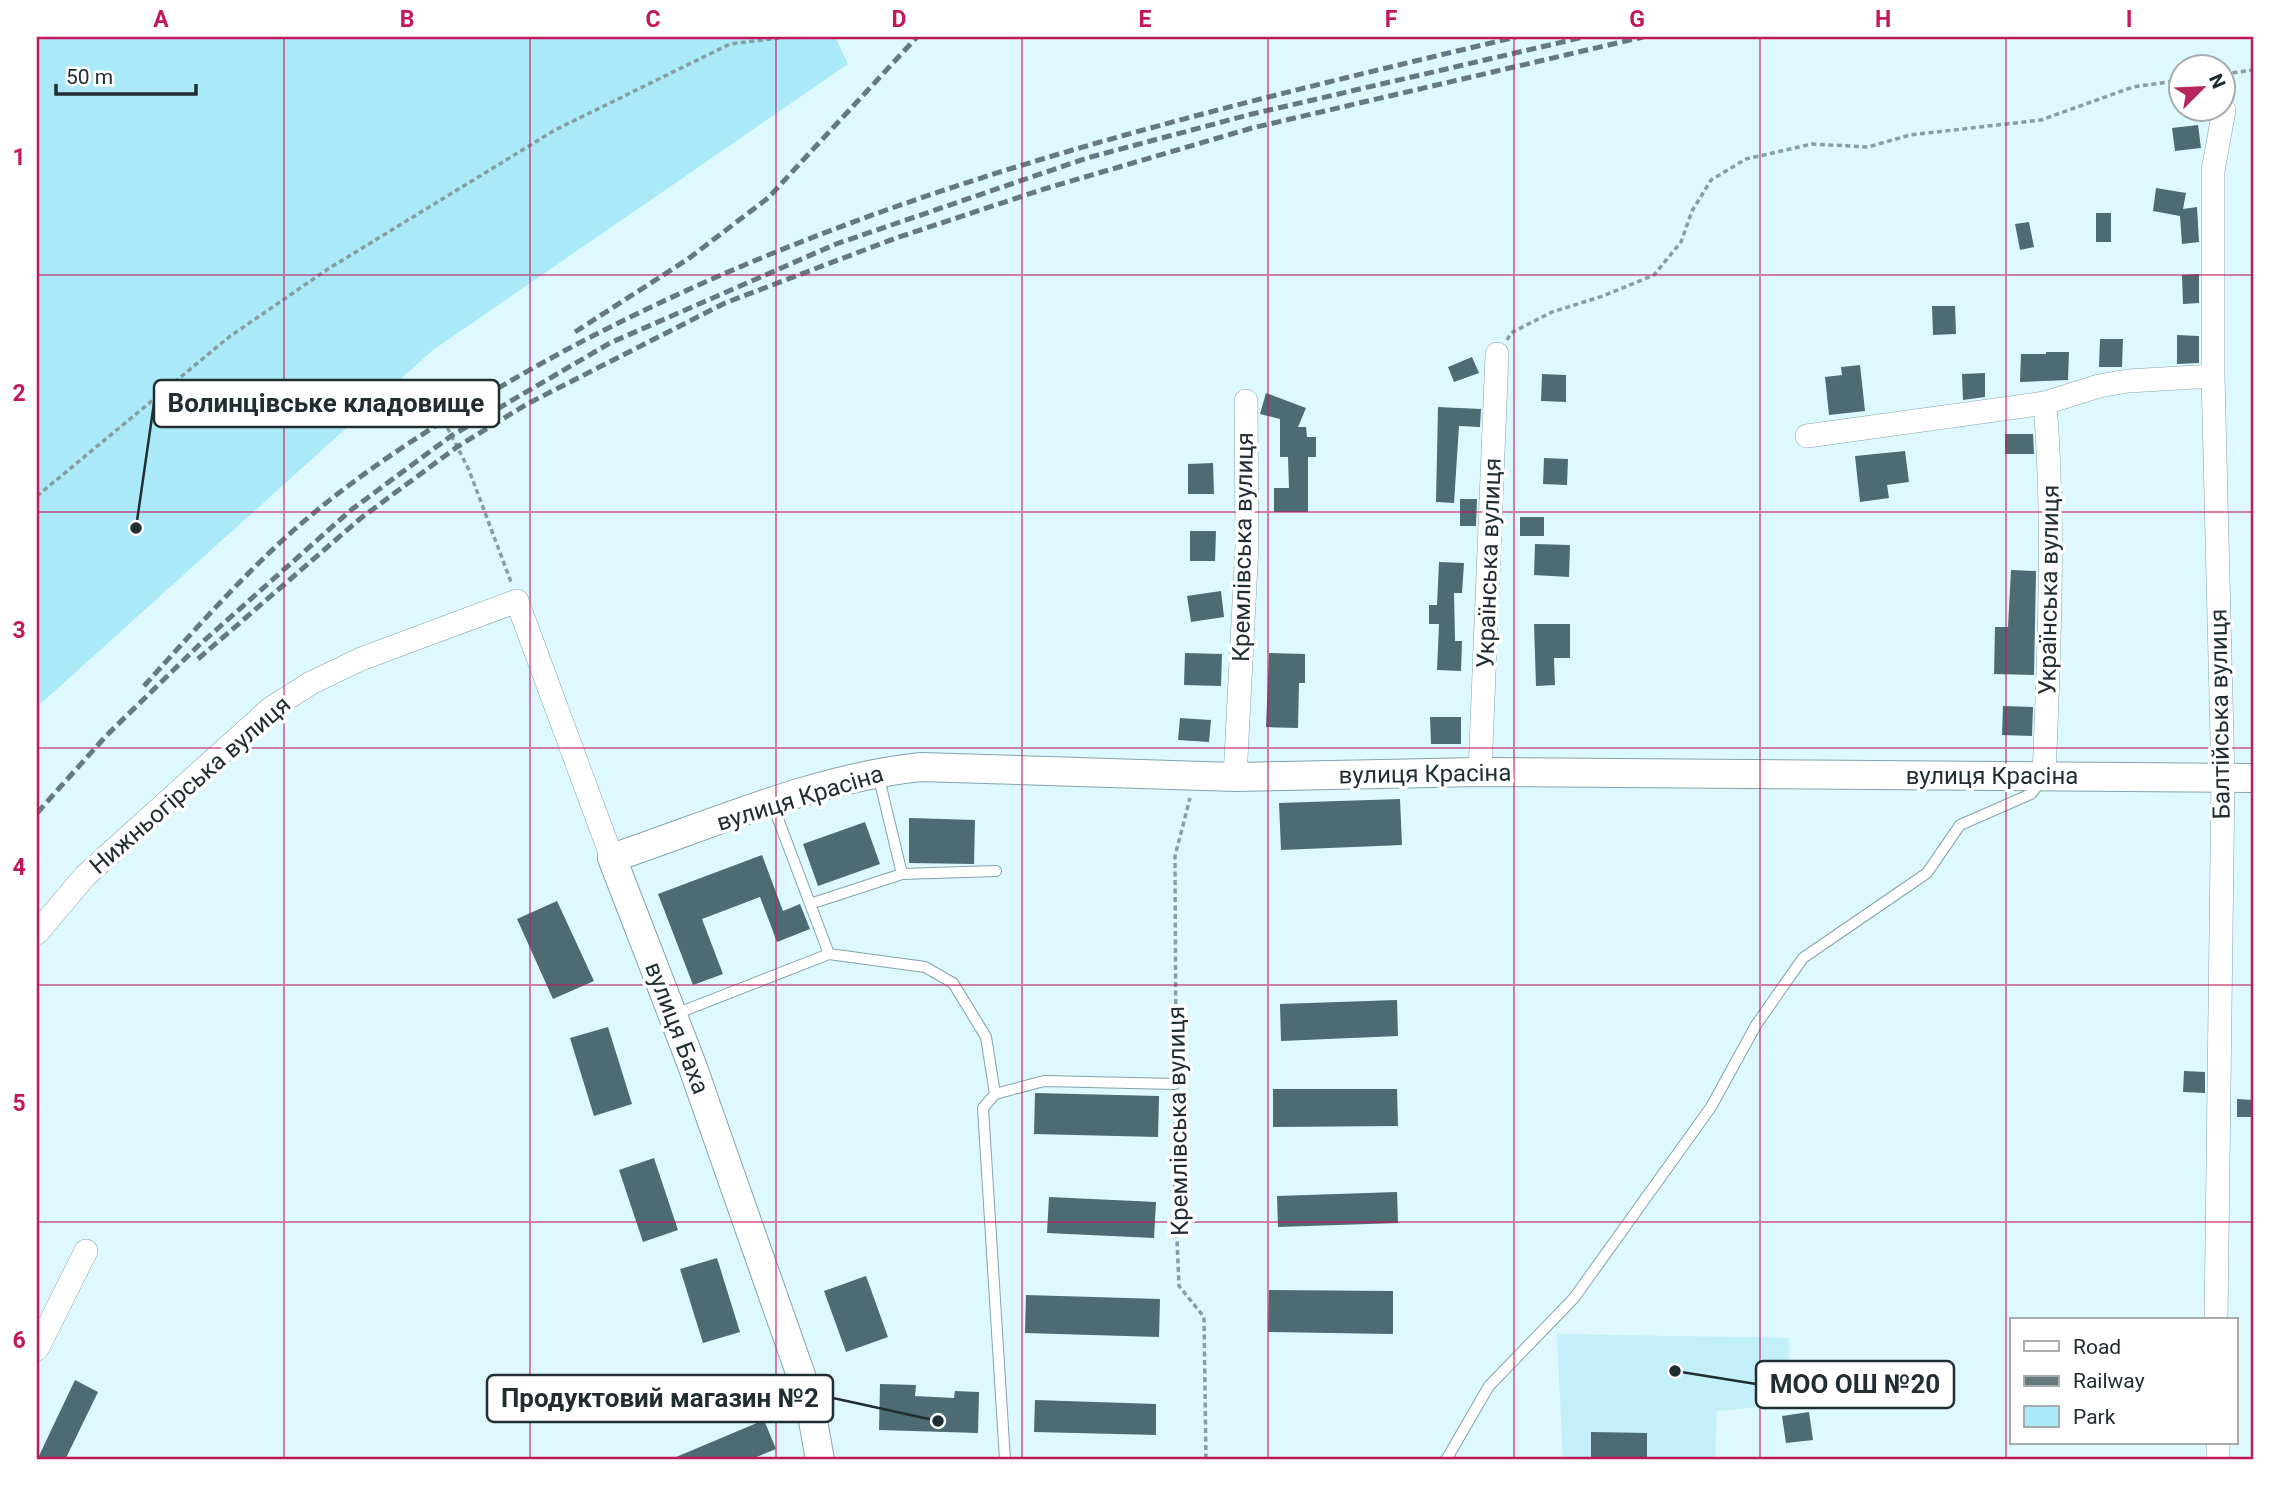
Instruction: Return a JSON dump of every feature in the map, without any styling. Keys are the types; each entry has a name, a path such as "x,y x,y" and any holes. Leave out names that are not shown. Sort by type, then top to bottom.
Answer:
{"street":[{"name":"Балтійська вулиця","path":"2216,1318 2223,778 2213,376 2213,171 2222,122"},
{"name":"Українська вулиця","path":"1480,772 1497,354"},
{"path":"1807,436 2045,403 2118,383 2213,376"},
{"name":"Кремлівська вулиця","path":"1235,777 1247,545 1246,401"},
{"name":"Українська вулиця","path":"2044,776 2051,622 2051,492 2045,403"},
{"name":"вулиця Баха","path":"517,601 673,1015 810,1398 820,1460"},
{"name":"Нижньогірська вулиця","path":"37,933 85,876 270,709 311,683 361,659 517,601"},
{"name":"вулиця Красіна","path":"612,858 772,803 878,771 921,766 1235,777 1480,772 2253,778"},
{"path":"37,1349 86,1251"}],"lane":[{"path":"878,771 902,874"},
{"path":"1446,1460 1489,1386 1574,1298 1711,1107 1756,1025 1803,958 1927,873 1960,825 2031,794 2044,776"},
{"path":"772,803 830,954"},
{"path":"810,904 902,874 996,871"},
{"path":"673,1015 830,954 925,967 953,983 986,1037 995,1094"},
{"path":"1005,1460 983,1151 983,1108 995,1094 1044,1081 1175,1084"}],"path":[{"path":"37,496 229,337 351,255 555,131 652,82 730,44 787,37"},
{"path":"1497,354 1511,333 1552,312 1654,275 1681,242 1692,211 1711,180 1746,159 1812,144 1868,147 1910,135 2041,120 2133,87 2168,82"},
{"path":"428,390 469,470 517,601"},
{"name":"Кремлівська вулиця","path":"1197,775 1175,856 1174,1169 1179,1286 1204,1317 1206,1460"}],"shaded area":[{"path":"1557,1334 1789,1338 1791,1404 1717,1411 1715,1460 1563,1460"}],"green space":[{"path":"37,37 835,37 848,64 433,350 37,707"}],"building":[{"path":"2198,125 2201,148 2175,151 2172,128"},
{"path":"2156,188 2186,193 2183,209 2197,207 2199,242 2182,244 2180,216 2153,211"},
{"path":"2096,213 2111,213 2111,242 2096,242"},
{"path":"2029,222 2034,247 2020,250 2015,224"},
{"path":"2199,274 2199,303 2183,304 2182,275"},
{"path":"1932,306 1955,306 1956,334 1933,335"},
{"path":"2177,335 2199,336 2199,363 2177,364"},
{"path":"2100,339 2123,339 2122,367 2099,367"},
{"path":"2069,352 2068,380 2020,382 2021,354"},
{"path":"1472,357 1479,373 1454,382 1448,367"},
{"path":"1860,365 1865,411 1829,415 1825,377 1842,375 1841,367"},
{"path":"1985,373 1985,397 1963,400 1962,374"},
{"path":"1542,374 1566,375 1566,402 1541,401"},
{"path":"1266,393 1306,408 1298,427 1306,427 1307,437 1316,437 1316,457 1308,457 1308,512 1274,512 1274,488 1289,488 1288,457 1280,457 1280,419 1260,414"},
{"path":"1438,407 1481,409 1480,427 1459,426 1454,503 1436,502"},
{"path":"2005,434 2033,434 2034,454 2005,454"},
{"path":"1905,451 1909,482 1887,485 1889,498 1860,502 1855,456"},
{"path":"1544,458 1568,459 1567,485 1543,484"},
{"path":"1213,463 1214,494 1188,494 1188,464"},
{"path":"1460,499 1477,499 1476,526 1460,526"},
{"path":"1520,517 1544,517 1544,536 1520,536"},
{"path":"1190,531 1216,531 1215,561 1190,561"},
{"path":"1535,544 1570,545 1569,577 1534,575"},
{"path":"1439,562 1464,563 1462,593 1454,593 1455,641 1462,641 1461,671 1437,670 1439,624 1429,624 1429,605 1437,605"},
{"path":"2011,570 2036,571 2034,675 1994,674 1995,627 2008,627"},
{"path":"1221,591 1224,617 1191,622 1187,596"},
{"path":"1534,624 1570,624 1570,658 1554,658 1555,685 1536,686"},
{"path":"1185,653 1222,654 1221,686 1184,685"},
{"path":"1269,653 1305,654 1305,683 1299,683 1298,728 1266,727"},
{"path":"2003,706 2033,707 2032,736 2002,735"},
{"path":"1430,717 1461,717 1461,744 1431,744"},
{"path":"1180,718 1211,720 1209,742 1178,740"},
{"path":"1400,799 1402,845 1281,850 1279,803"},
{"path":"909,818 975,820 974,864 909,863"},
{"path":"865,822 880,864 818,886 803,844"},
{"path":"762,855 783,911 800,904 810,929 777,942 760,897 702,919 723,974 693,985 658,894"},
{"path":"557,901 594,981 553,999 517,919"},
{"path":"1397,1000 1398,1036 1281,1041 1280,1004"},
{"path":"608,1027 632,1104 594,1116 570,1038"},
{"path":"2184,1071 2205,1072 2205,1093 2183,1092"},
{"path":"1273,1089 1397,1089 1398,1126 1273,1127"},
{"path":"1035,1093 1159,1096 1158,1137 1034,1134"},
{"path":"2237,1099 2253,1100 2253,1117 2237,1117"},
{"path":"654,1158 678,1230 643,1242 619,1170"},
{"path":"1397,1192 1398,1223 1278,1227 1277,1196"},
{"path":"1049,1197 1156,1202 1154,1238 1047,1233"},
{"path":"717,1258 740,1332 703,1343 680,1269"},
{"path":"866,1276 888,1337 846,1352 824,1291"},
{"path":"1269,1290 1393,1291 1393,1334 1268,1332"},
{"path":"1026,1295 1160,1299 1159,1337 1025,1333"},
{"path":"75,1380 98,1392 65,1460 37,1460"},
{"path":"880,1384 916,1385 915,1396 954,1398 955,1391 979,1392 978,1433 879,1430"},
{"path":"1035,1400 1156,1404 1156,1435 1034,1432"},
{"path":"1809,1412 1813,1440 1786,1443 1782,1416"},
{"path":"764,1420 776,1449 749,1460 669,1460"},
{"path":"1591,1432 1647,1433 1647,1460 1591,1460"}],"railway":[{"path":"575,332 688,259 768,198 917,37"},
{"path":"144,686 255,566 346,487 427,431 512,380 631,317 752,262 876,214 1001,172 1256,100 1516,37"},
{"path":"37,813 106,736 198,646 351,510 451,436 610,343 836,244 1087,158 1248,115 1584,37"},
{"path":"198,659 361,518 457,447 527,404 725,303 896,238 1044,189 1252,128 1643,37"}],"place":[{"name":"Волинцівське кладовище","path":"136,528"},
{"name":"МОО ОШ №20","path":"1675,1371"},
{"name":"Продуктовий магазин №2","path":"938,1421"}]}
